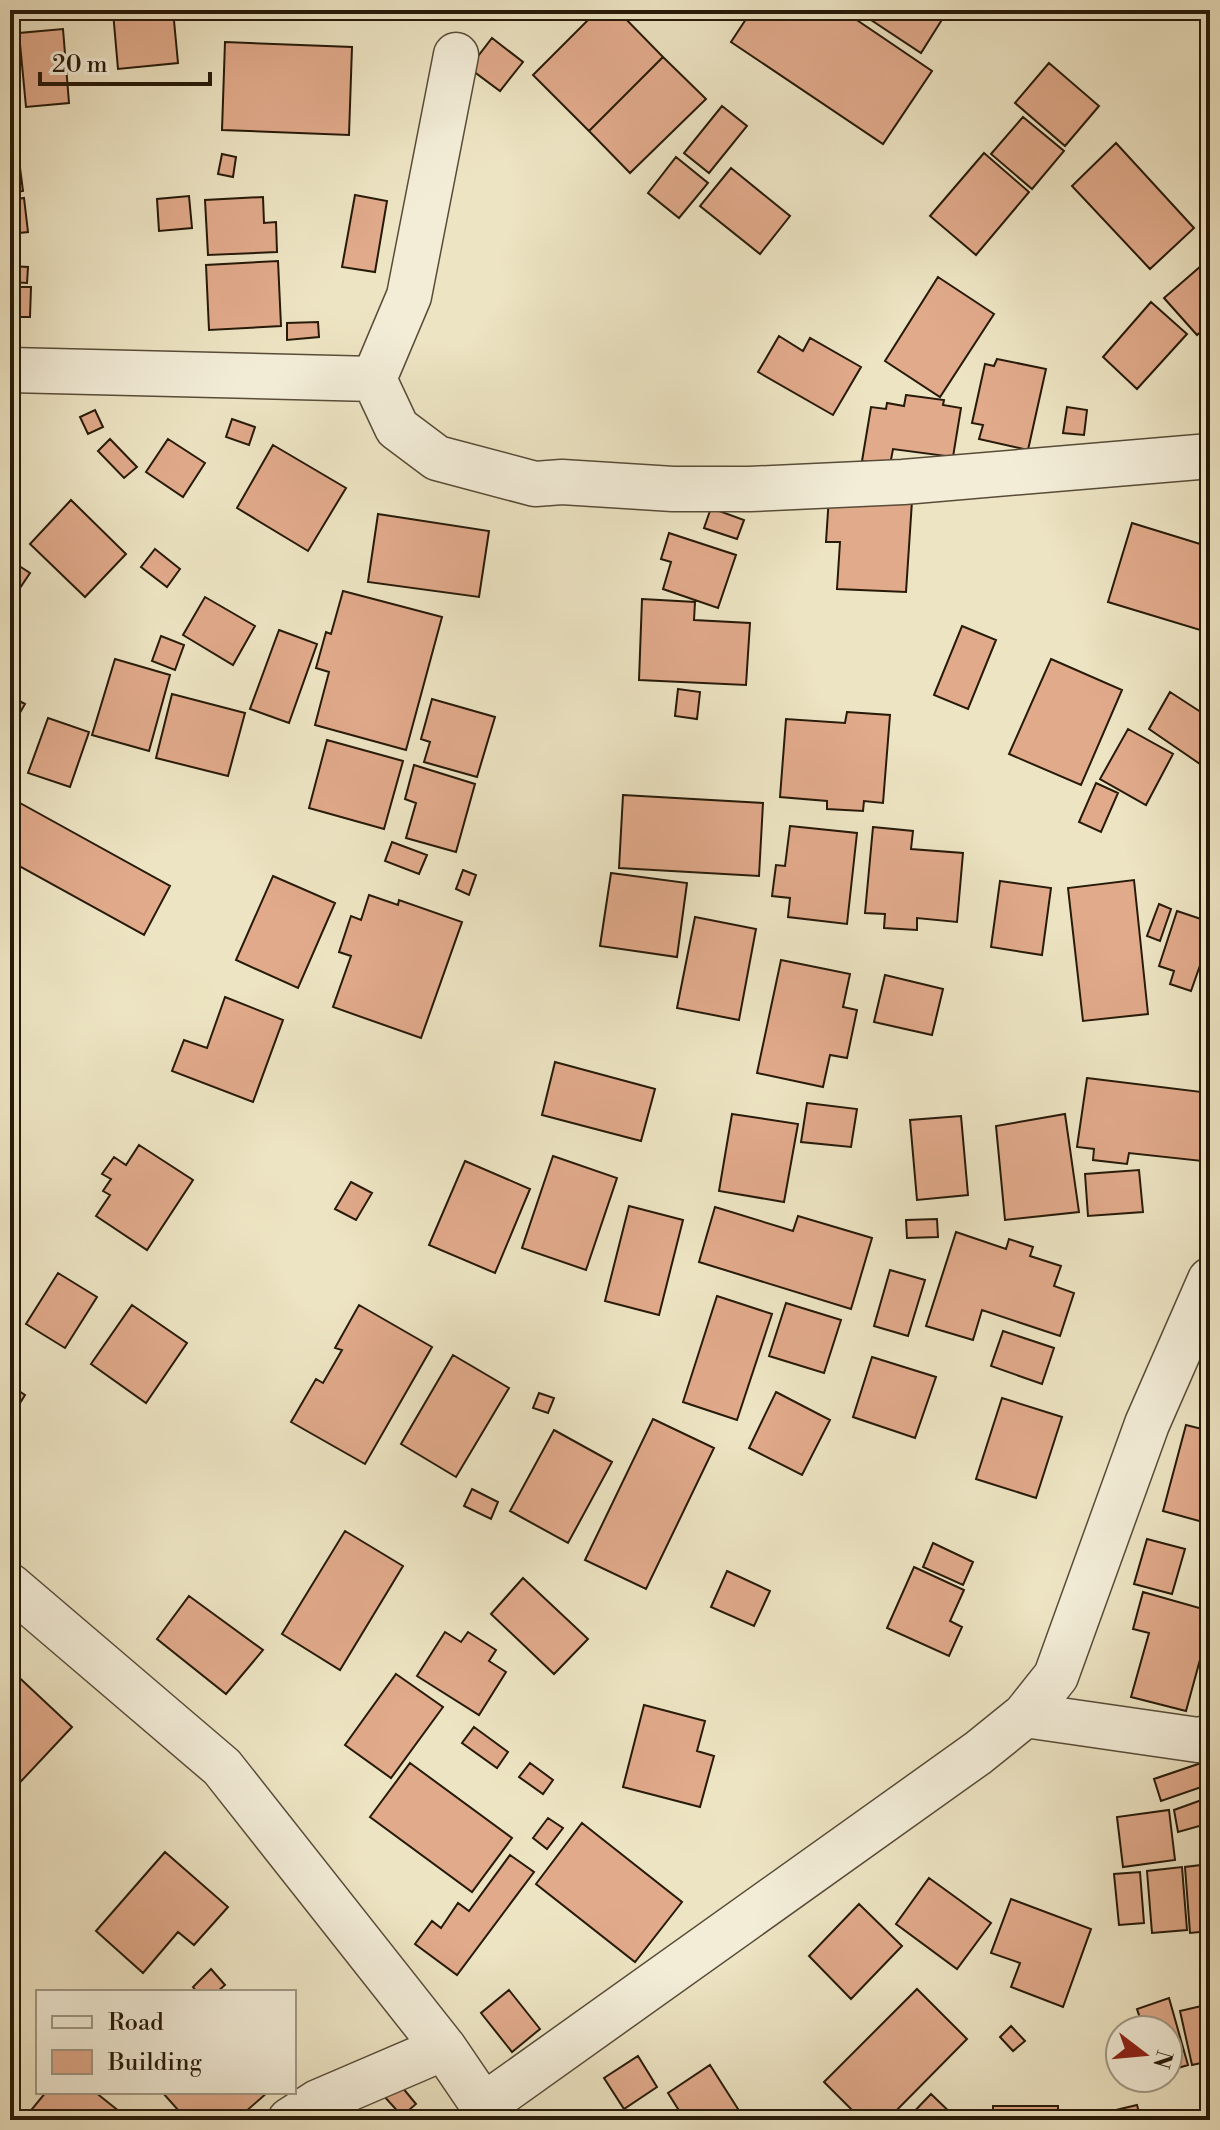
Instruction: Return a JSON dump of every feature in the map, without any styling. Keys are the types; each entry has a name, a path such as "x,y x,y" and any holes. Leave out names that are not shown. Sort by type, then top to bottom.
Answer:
{"street":[{"path":"456,55 409,296 374,379 397,428 437,458 535,484 562,482 673,489 903,482 1210,456"},
{"path":"10,370 374,379"},
{"path":"10,1586 222,1767 444,2048 488,2113 978,1753 1025,1715 1056,1676 1147,1424 1210,1280"},
{"path":"1025,1715 1198,1740 1210,1737"},
{"path":"290,2120 318,2102 444,2048"}],"building":[{"path":"173,10 178,63 118,69 113,12"},
{"path":"598,10 617,10 663,57 589,131 533,75"},
{"path":"752,10 842,10 932,71 883,144 731,42"},
{"path":"856,10 948,10 921,53"},
{"path":"63,29 69,103 26,107 19,33"},
{"path":"492,38 523,62 500,91 469,68"},
{"path":"225,42 352,47 349,135 222,130"},
{"path":"663,57 706,99 630,173 589,131"},
{"path":"10,62 17,119 10,120"},
{"path":"1049,63 1099,106 1065,146 1015,103"},
{"path":"722,106 747,126 709,173 684,153"},
{"path":"1023,117 1064,151 1032,189 991,154"},
{"path":"10,129 15,129 23,191 10,193"},
{"path":"1116,143 1194,228 1150,269 1072,186"},
{"path":"984,153 1029,192 976,255 930,216"},
{"path":"222,154 236,157 233,177 218,174"},
{"path":"676,157 708,183 679,218 648,193"},
{"path":"731,168 790,216 760,254 700,206"},
{"path":"355,195 387,201 375,272 342,267"},
{"path":"189,196 192,228 159,231 157,199"},
{"path":"263,197 264,223 276,222 277,252 208,255 205,200"},
{"path":"24,198 28,232 10,234 10,200"},
{"path":"1209,259 1210,324 1197,335 1164,298"},
{"path":"278,261 281,326 209,330 206,265"},
{"path":"10,266 28,267 27,283 10,282"},
{"path":"938,277 994,314 940,397 885,361"},
{"path":"10,287 31,287 30,317 10,317"},
{"path":"1151,302 1187,334 1137,389 1103,357"},
{"path":"318,322 319,337 287,340 287,323"},
{"path":"779,336 803,351 810,338 861,367 833,415 758,372"},
{"path":"997,359 1046,369 1028,450 979,439 983,425 972,423 985,364 994,366"},
{"path":"906,395 944,400 943,405 961,408 953,457 893,449 890,465 862,461 871,407 886,409 887,403 904,406"},
{"path":"1067,407 1087,410 1084,435 1063,433"},
{"path":"95,410 103,427 88,434 80,417"},
{"path":"232,419 255,427 249,445 226,437"},
{"path":"110,439 137,467 124,478 98,451"},
{"path":"168,439 205,463 183,497 146,472"},
{"path":"273,445 346,488 308,551 237,508"},
{"path":"829,496 912,501 906,592 837,589 840,542 826,542"},
{"path":"71,500 126,554 85,597 30,544"},
{"path":"711,508 744,520 737,539 704,528"},
{"path":"378,514 489,531 479,597 368,582"},
{"path":"1132,523 1210,547 1210,633 1108,602"},
{"path":"669,533 736,555 718,608 663,589 671,562 661,559"},
{"path":"155,549 180,569 167,587 141,567"},
{"path":"10,560 30,573 10,603"},
{"path":"343,591 442,617 406,750 315,725 329,672 316,668 326,632 331,634"},
{"path":"205,597 255,626 233,665 183,635"},
{"path":"642,599 695,602 694,620 750,623 746,685 639,680"},
{"path":"962,626 996,640 968,709 934,695"},
{"path":"279,630 317,644 289,723 250,709"},
{"path":"161,636 184,645 175,670 152,661"},
{"path":"115,659 170,675 149,751 92,735"},
{"path":"1051,659 1122,690 1081,785 1009,754"},
{"path":"678,689 700,692 697,719 675,716"},
{"path":"1170,692 1210,718 1210,750 1200,764 1149,729"},
{"path":"172,694 245,713 228,776 156,758"},
{"path":"10,696 25,704 10,730"},
{"path":"432,699 495,717 477,777 424,762 430,742 421,739"},
{"path":"847,712 890,715 883,803 864,801 863,811 827,809 827,801 780,797 786,719 845,723"},
{"path":"48,718 89,732 70,787 28,773"},
{"path":"1128,729 1173,754 1146,805 1100,779"},
{"path":"327,740 403,761 384,829 309,808"},
{"path":"414,765 475,784 456,852 406,838 416,803 405,799"},
{"path":"1096,783 1118,793 1101,832 1079,822"},
{"path":"623,795 763,803 759,876 619,868"},
{"path":"11,798 170,886 144,935 10,861"},
{"path":"790,826 857,833 847,924 788,917 790,898 772,896 776,865 785,866"},
{"path":"873,827 913,831 911,849 963,853 957,922 917,918 917,930 884,928 885,914 865,913"},
{"path":"392,842 427,855 419,874 385,861"},
{"path":"463,870 476,875 469,895 456,889"},
{"path":"611,873 687,883 677,957 600,946"},
{"path":"273,876 335,903 298,988 236,960"},
{"path":"1134,880 1148,1014 1083,1021 1068,888"},
{"path":"1000,881 1051,888 1042,955 991,947"},
{"path":"369,895 398,905 399,900 462,922 421,1038 333,1007 351,956 339,952 351,916 361,920"},
{"path":"1159,904 1171,909 1160,941 1147,936"},
{"path":"1177,911 1210,922 1210,937 1191,991 1170,984 1174,971 1159,966"},
{"path":"695,917 756,929 739,1020 677,1008"},
{"path":"781,960 850,974 843,1007 857,1010 847,1058 830,1055 823,1087 757,1073"},
{"path":"885,975 943,989 932,1035 874,1022"},
{"path":"225,997 283,1020 253,1102 172,1071 184,1040 207,1048"},
{"path":"555,1062 655,1089 641,1141 542,1115"},
{"path":"1087,1078 1210,1093 1202,1161 1129,1153 1127,1164 1093,1160 1094,1149 1077,1147"},
{"path":"807,1103 857,1109 851,1147 801,1142"},
{"path":"732,1114 798,1124 784,1202 719,1191"},
{"path":"1065,1114 1079,1212 1005,1220 996,1126"},
{"path":"961,1116 968,1195 917,1200 910,1120"},
{"path":"139,1145 193,1180 147,1250 96,1216 110,1195 103,1191 111,1179 102,1174 114,1157 126,1165"},
{"path":"553,1156 617,1178 586,1270 522,1248"},
{"path":"465,1161 530,1189 495,1273 429,1245"},
{"path":"1139,1170 1143,1212 1088,1216 1085,1174"},
{"path":"351,1182 372,1193 356,1220 335,1209"},
{"path":"629,1206 683,1220 659,1315 605,1301"},
{"path":"715,1207 793,1231 798,1216 872,1238 851,1309 699,1262"},
{"path":"937,1219 938,1237 907,1238 906,1220"},
{"path":"956,1232 1006,1249 1009,1239 1033,1247 1030,1256 1061,1266 1054,1286 1074,1293 1060,1336 982,1310 973,1340 926,1326"},
{"path":"890,1270 925,1280 908,1336 874,1326"},
{"path":"58,1273 97,1297 65,1348 26,1324"},
{"path":"717,1296 772,1314 737,1420 683,1402"},
{"path":"786,1303 841,1320 824,1373 769,1356"},
{"path":"132,1305 187,1343 146,1403 91,1364"},
{"path":"359,1305 432,1347 365,1464 291,1422 316,1379 323,1383 342,1350 335,1348"},
{"path":"1003,1331 1054,1348 1042,1384 991,1366"},
{"path":"453,1355 509,1388 456,1477 401,1444"},
{"path":"872,1357 936,1377 915,1438 853,1417"},
{"path":"10,1385 25,1395 10,1419"},
{"path":"776,1392 830,1420 802,1475 749,1448"},
{"path":"539,1393 554,1398 548,1413 533,1408"},
{"path":"1002,1398 1062,1417 1036,1498 976,1479"},
{"path":"653,1419 714,1448 646,1589 585,1560"},
{"path":"1186,1425 1210,1431 1210,1524 1163,1511"},
{"path":"554,1430 612,1462 568,1543 510,1511"},
{"path":"472,1489 498,1502 491,1519 464,1506"},
{"path":"345,1531 403,1566 340,1670 282,1634"},
{"path":"1147,1539 1185,1549 1172,1594 1134,1584"},
{"path":"933,1543 973,1562 963,1585 923,1567"},
{"path":"914,1567 964,1590 950,1621 962,1627 949,1656 887,1628"},
{"path":"727,1571 770,1591 754,1626 711,1607"},
{"path":"523,1578 588,1639 554,1674 491,1614"},
{"path":"1143,1592 1210,1611 1210,1623 1186,1711 1131,1697 1149,1633 1133,1629"},
{"path":"189,1596 263,1650 226,1694 157,1639"},
{"path":"445,1632 461,1642 468,1632 496,1650 489,1661 506,1672 479,1715 417,1676"},
{"path":"10,1669 72,1727 10,1793"},
{"path":"396,1674 443,1707 391,1778 345,1745"},
{"path":"644,1705 705,1721 697,1751 714,1756 700,1807 623,1787"},
{"path":"474,1727 508,1752 497,1768 462,1743"},
{"path":"1210,1760 1210,1784 1161,1801 1154,1779"},
{"path":"410,1763 512,1838 472,1892 370,1817"},
{"path":"530,1763 553,1780 543,1794 519,1777"},
{"path":"1210,1797 1210,1823 1178,1832 1174,1810"},
{"path":"1169,1810 1175,1860 1123,1867 1117,1817"},
{"path":"548,1818 563,1828 547,1849 533,1838"},
{"path":"582,1823 682,1902 635,1962 536,1884"},
{"path":"165,1852 228,1907 194,1945 178,1932 143,1973 96,1931"},
{"path":"510,1855 534,1872 457,1975 415,1944 432,1921 441,1928 458,1903 469,1911"},
{"path":"1210,1864 1210,1931 1190,1933 1185,1867"},
{"path":"1182,1867 1187,1930 1152,1933 1147,1871"},
{"path":"1140,1872 1144,1923 1119,1925 1114,1874"},
{"path":"929,1878 991,1923 957,1969 896,1924"},
{"path":"1011,1899 1091,1929 1063,2007 1011,1987 1020,1963 991,1953"},
{"path":"859,1904 902,1946 851,1999 809,1956"},
{"path":"211,1969 225,1985 219,1990 195,1990 193,1987"},
{"path":"917,1989 967,2039 887,2120 862,2120 824,2082"},
{"path":"509,1990 540,2029 512,2052 481,2013"},
{"path":"1169,1998 1174,2014 1139,2014 1137,2009"},
{"path":"1210,2004 1210,2061 1192,2065 1184,2014 1180,2011"},
{"path":"1011,2026 1025,2041 1013,2051 1000,2037"},
{"path":"638,2056 657,2087 624,2109 604,2078"},
{"path":"710,2065 745,2120 685,2120 668,2093"},
{"path":"397,2081 416,2104 402,2116 383,2095"},
{"path":"44,2094 98,2094 130,2120 23,2120"},
{"path":"164,2094 266,2094 236,2120 187,2120"},
{"path":"931,2094 958,2120 906,2120"},
{"path":"1137,2105 1141,2120 1074,2120"},
{"path":"993,2106 1058,2106 1058,2120 993,2120"}]}
